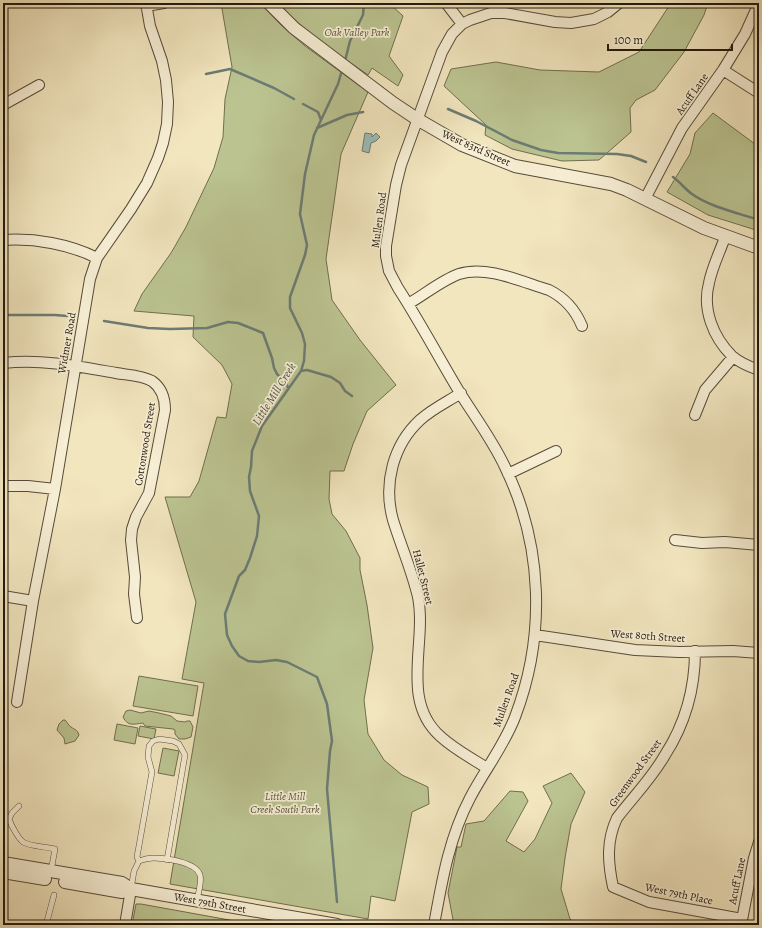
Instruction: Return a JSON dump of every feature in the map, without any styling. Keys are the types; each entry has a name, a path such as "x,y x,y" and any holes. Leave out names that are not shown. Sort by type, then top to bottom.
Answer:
{"street":[{"path":"146,4 164,3"},
{"name":"West 83rd Street","path":"269,3 294,28 357,76 417,119 462,144 515,166 611,184 704,228 759,248"},
{"path":"446,3 462,24"},
{"name":"Mullen Road","path":"434,925 449,851 457,827 469,799 502,744 525,690 530,671 535,635 537,610 536,578 524,518 508,474 484,430 389,271 386,246 396,185 417,119 446,44 462,24 481,15 491,13 505,13 555,22 578,23 601,16 619,3"},
{"name":"Acuff Lane","path":"645,199 682,128 724,70 745,34 759,3"},
{"name":"Widmer Road","path":"17,702 33,601 55,489 90,279 97,258 143,190 158,158 163,144 167,124 168,102 166,80 162,61 150,26 146,4"},
{"path":"724,70 759,93"},
{"path":"3,105 39,85"},
{"path":"725,236 708,284 707,302 709,315 714,330 733,357 759,370"},
{"path":"3,240 31,240 51,243 74,249 97,258"},
{"path":"408,304 458,275 484,271 549,290 559,295 570,305 582,326"},
{"path":"695,415 705,390 733,357"},
{"path":"3,363 38,361 75,365"},
{"name":"Cottonwood Street","path":"75,365 141,377 152,381 160,389 165,401 165,410 149,493 136,517 132,535 135,577 134,603 137,618"},
{"name":"Hallet Street","path":"461,393 427,414 408,433 395,457 389,492 390,508 418,598 420,622 417,678 420,703 425,716 439,735 487,768"},
{"path":"508,474 556,451"},
{"path":"3,486 28,486 55,489"},
{"path":"675,540 702,543 725,542 759,545"},
{"path":"3,596 33,601"},
{"name":"West 80th Street","path":"535,635 635,650 679,652 733,651 759,653"},
{"name":"Greenwood Street","path":"614,887 609,869 609,841 612,828 617,818 665,755 677,734 686,710 692,686 695,668 695,651"},
{"name":"Acuff Lane","path":"741,922 754,858 759,842"},
{"name":"West 79th Street","path":"3,863 122,883 131,889 336,925"},
{"name":"West 79th Street","path":"3,872 122,892 131,889"},
{"name":"West 79th Place","path":"614,887 649,902 741,922"},
{"path":"125,925 131,889"}],"lane":[{"path":"131,889 134,872 139,861 137,857 152,772 148,751 149,746 153,741 159,739 173,740 179,744 185,754 167,860"},
{"path":"20,806 10,816 9,819 11,824 22,842 55,849 51,872"},
{"path":"139,861 154,858 187,864 194,868 200,875 197,900"},
{"path":"46,925 54,895"}],"green space":[{"name":"Little Mill Creek South Park","path":"221,3 260,3 281,25 305,46 368,92 341,154 326,259 332,300 360,340 396,385 367,411 353,444 344,471 330,471 329,499 332,514 346,531 360,558 360,570 373,648 364,700 368,734 384,760 402,775 428,787 429,804 412,812 395,901 371,896 368,919 170,884 204,683 182,679 196,602 165,497 190,497 199,481 217,417 226,418 232,384 222,365 193,337 194,316 134,311 142,294 171,253 186,227 214,168 223,137 225,99 232,67"},
{"name":"Oak Valley Park","path":"279,3 389,3 403,16 389,56 403,75 398,86 372,68 368,75 344,59 310,33 288,14"},
{"path":"671,3 708,3 704,15 684,52 655,90 636,100 630,108 631,132 599,160 562,161 512,149 485,135 486,125 444,86 451,69 496,62 540,70 599,72 639,52"},
{"path":"713,113 759,147 759,231 708,215 667,192 690,154 695,133"},
{"path":"139,676 198,686 193,716 133,706"},
{"path":"130,710 141,713 149,711 171,716 177,721 190,721 193,727 191,737 179,739 175,734 175,730 173,729 145,726 143,723 129,724 123,717 126,711"},
{"path":"65,720 76,730 79,735 75,741 65,744 64,738 57,730 59,724"},
{"path":"117,724 138,728 135,744 114,740"},
{"path":"140,726 156,729 154,739 138,736"},
{"path":"163,748 179,751 174,776 158,773"},
{"path":"571,773 585,792 571,824 561,889 570,919 577,925 454,925 448,893 457,847 461,847 466,824 484,821 510,791 523,792 528,801 506,841 524,852 535,839 552,803 543,786"},
{"path":"136,904 141,904 257,925 132,925"}],"water":[{"path":"365,133 372,134 372,137 376,133 380,137 371,143 369,153 362,151"}],"waterway":[{"name":"Little Mill Creek","path":"345,61 350,41 363,15 364,3"},
{"path":"206,74 230,69 274,88 294,99"},
{"name":"Little Mill Creek","path":"337,902 327,789 332,741 327,704 317,677 287,662 276,660 259,662 248,661 239,656 227,635 225,614 239,576 245,570 250,558 257,536 259,516 250,491 249,477 252,451 262,426 301,371 304,361 305,344 302,333 290,308 290,297 305,255 307,245 300,214 305,174 314,135 338,84 342,70"},
{"path":"303,104 318,112 321,120"},
{"path":"448,109 476,121 512,140 541,150 558,153 617,154 631,156 646,162"},
{"path":"317,128 347,115 363,112"},
{"path":"673,177 699,199 759,220"},
{"path":"3,315 67,316"},
{"path":"104,321 148,328 170,329 207,328 228,322 238,323 263,333 274,368 288,387"},
{"path":"301,371 307,370 331,377 340,383 345,391 352,396"}]}
